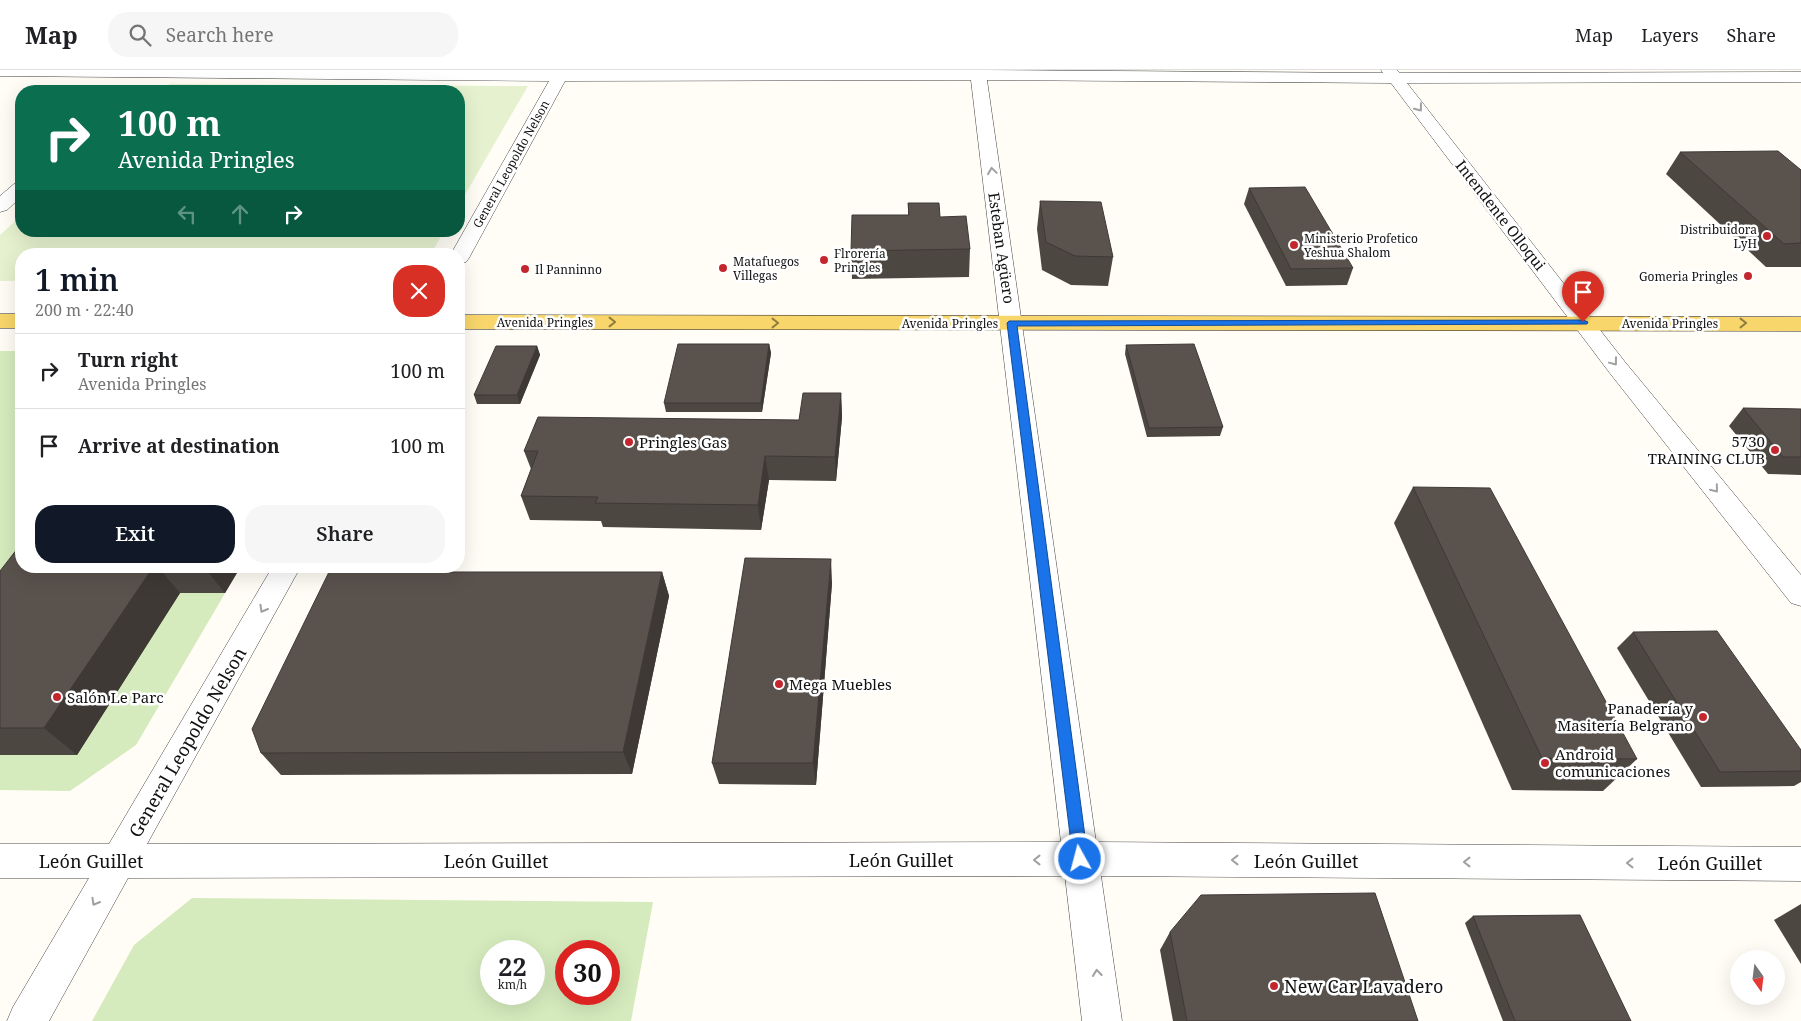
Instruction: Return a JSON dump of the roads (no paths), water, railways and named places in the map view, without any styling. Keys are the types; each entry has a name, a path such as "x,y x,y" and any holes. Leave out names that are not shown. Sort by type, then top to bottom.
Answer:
{"main road":[{"path":"0,321 15,321"},
{"name":"Avenida Pringles","path":"465,322 1583,322 1801,324"}],"street":[{"path":"0,71 979,72 1801,77"},
{"path":"143,85 161,71"},
{"name":"Esteban Agüero","path":"979,72 1102,1021"},
{"name":"General Leopoldo Nelson","path":"465,248 561,73"},
{"name":"Intendente Olloqui","path":"1391,74 1583,322 1801,595"},
{"path":"0,206 15,193"},
{"name":"General Leopoldo Nelson","path":"27,1021 283,573"},
{"name":"León Guillet","path":"0,861 1080,859 1801,864"}],"place":[{"name":"Distribuidora LyH","path":"1767,236"},
{"name":"Ministerio Profetico Yeshua Shalom","path":"1294,245"},
{"name":"Flrorería Pringles","path":"824,260"},
{"name":"Matafuegos Villegas","path":"723,268"},
{"name":"Il Panninno","path":"525,269"},
{"name":"Gomeria Pringles","path":"1748,276"},
{"name":"Pringles Gas","path":"629,442"},
{"name":"5730 TRAINING CLUB","path":"1775,450"},
{"name":"Mega Muebles","path":"779,684"},
{"name":"Salón Le Parc","path":"57,697"},
{"name":"Panadería y Masitería Belgrano","path":"1703,717"},
{"name":"Android comunicaciones","path":"1545,763"},
{"name":"New Car Lavadero","path":"1274,986"}]}
